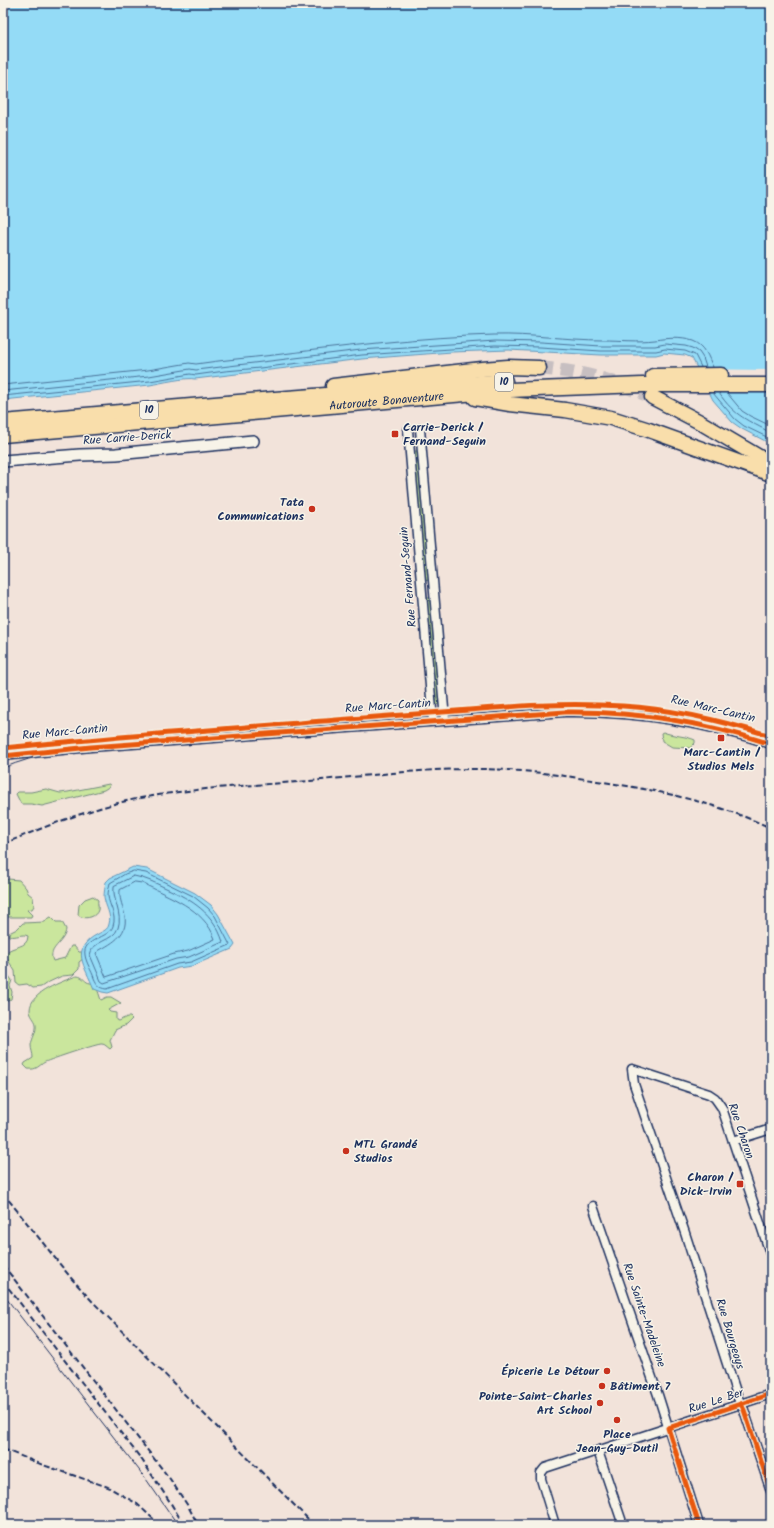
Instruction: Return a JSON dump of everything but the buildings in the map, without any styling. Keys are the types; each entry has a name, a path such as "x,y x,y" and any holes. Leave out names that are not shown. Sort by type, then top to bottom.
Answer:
{"highway":[{"path":"262,400 331,386 486,368 539,368"},
{"name":"Autoroute Bonaventure","path":"3,435 538,388 771,376"},
{"name":"Autoroute Bonaventure","path":"3,422 523,380 682,380 771,385"},
{"path":"454,395 510,404 565,410 611,418 649,430 771,474"},
{"path":"652,397 698,421 771,464"}],"street":[{"name":"Rue Fernand-Seguin","path":"420,429 445,720"},
{"name":"Rue Fernand-Seguin","path":"408,430 433,721"},
{"name":"Rue Carrie-Derick","path":"3,461 80,455 116,454 253,441"},
{"name":"Rue Marc-Cantin","path":"3,756 548,712 622,713 690,722 771,744"},
{"name":"Rue Charon","path":"632,1069 700,1090 715,1098 722,1108 771,1256"},
{"name":"Rue Bourgeoys","path":"632,1069 634,1084 706,1296 708,1307 740,1404 744,1410 771,1491"},
{"path":"733,1141 771,1129"},
{"name":"Rue Sainte-Madeleine","path":"593,1206 658,1395 699,1525"},
{"name":"Rue Le Ber","path":"555,1525 541,1481 540,1474 546,1467 771,1394"},
{"path":"598,1451 623,1525"}],"green space":[{"path":"413,451 418,451 429,580 424,581"},
{"path":"425,598 430,598 439,704 435,705"},
{"path":"663,732 695,740 695,743 690,748 672,747 662,741 661,733"},
{"path":"109,784 110,786 104,790 42,806 21,804 16,794 18,792 31,792 46,789 60,793"},
{"path":"8,879 19,880 26,888 28,893 33,897 34,906 32,909 27,910 32,915 31,917 3,917 3,883"},
{"path":"93,896 98,900 97,912 88,918 78,915 79,905 85,899"},
{"path":"51,917 56,922 62,922 66,929 63,938 52,952 53,961 65,958 71,946 74,946 79,952 82,952 83,959 79,962 79,969 73,975 62,976 41,987 33,988 27,984 19,985 16,983 15,971 6,957 6,953 23,945 28,936 9,936 9,933 17,929 23,923 45,922"},
{"path":"3,969 12,980 10,986 12,992 11,999 3,1004"},
{"path":"76,976 81,977 87,982 93,984 101,1000 111,997 121,1003 108,1010 116,1013 116,1020 118,1021 127,1017 132,1019 126,1025 115,1030 110,1040 112,1047 110,1049 104,1044 99,1044 45,1062 35,1068 28,1069 24,1065 33,1058 31,1045 36,1027 30,1012 31,1004 35,998 48,988"}],"water":[{"path":"3,3 771,3 771,444 732,422 713,400 692,358 685,355 664,353 656,355 601,355 509,350 452,352 362,359 195,379 180,379 150,385 3,400"},
{"path":"133,867 147,869 195,893 211,905 218,914 235,945 232,949 192,966 178,968 108,993 102,992 94,989 84,965 82,952 84,946 89,940 108,928 110,917 104,897 106,882 110,878"}],"pier":[{"path":"695,369 771,370 771,390"}],"tunnel":[{"path":"539,368 584,374 610,381 652,397"}],"tram line":[{"path":"3,768 29,759 68,750 109,744 562,710 589,710 668,717 720,727 771,742"},
{"path":"3,1294 146,1479 178,1525"}],"railway":[{"path":"3,844 77,815 145,797 215,788 413,771 454,769 490,769 536,772 582,778 664,793 707,804 771,828"},
{"path":"3,1193 71,1278 92,1301 314,1525"},
{"path":"3,1265 170,1479 188,1506 198,1525"},
{"path":"3,1281 142,1460 184,1525"},
{"path":"3,1449 43,1465 108,1487 136,1503 160,1525"}],"cycle path":[{"path":"3,748 170,733 540,705 602,705 661,710 735,725 771,736"},
{"path":"3,756 91,747 565,712 617,713 669,719 746,736 771,744"},
{"path":"699,1525 668,1428 771,1394"},
{"path":"741,1404 771,1491"}],"place":[{"name":"Carrie-Derick / Fernand-Seguin","path":"395,434"},
{"name":"Tata Communications","path":"312,509"},
{"name":"Marc-Cantin / Studios Mels","path":"721,738"},
{"name":"MTL Grandé Studios","path":"346,1151"},
{"name":"Charon / Dick-Irvin","path":"740,1184"},
{"name":"Épicerie Le Détour","path":"607,1371"},
{"name":"Bâtiment 7","path":"602,1386"},
{"name":"Pointe-Saint-Charles Art School","path":"600,1403"},
{"name":"Place Jean-Guy-Dutil","path":"617,1420"}]}
